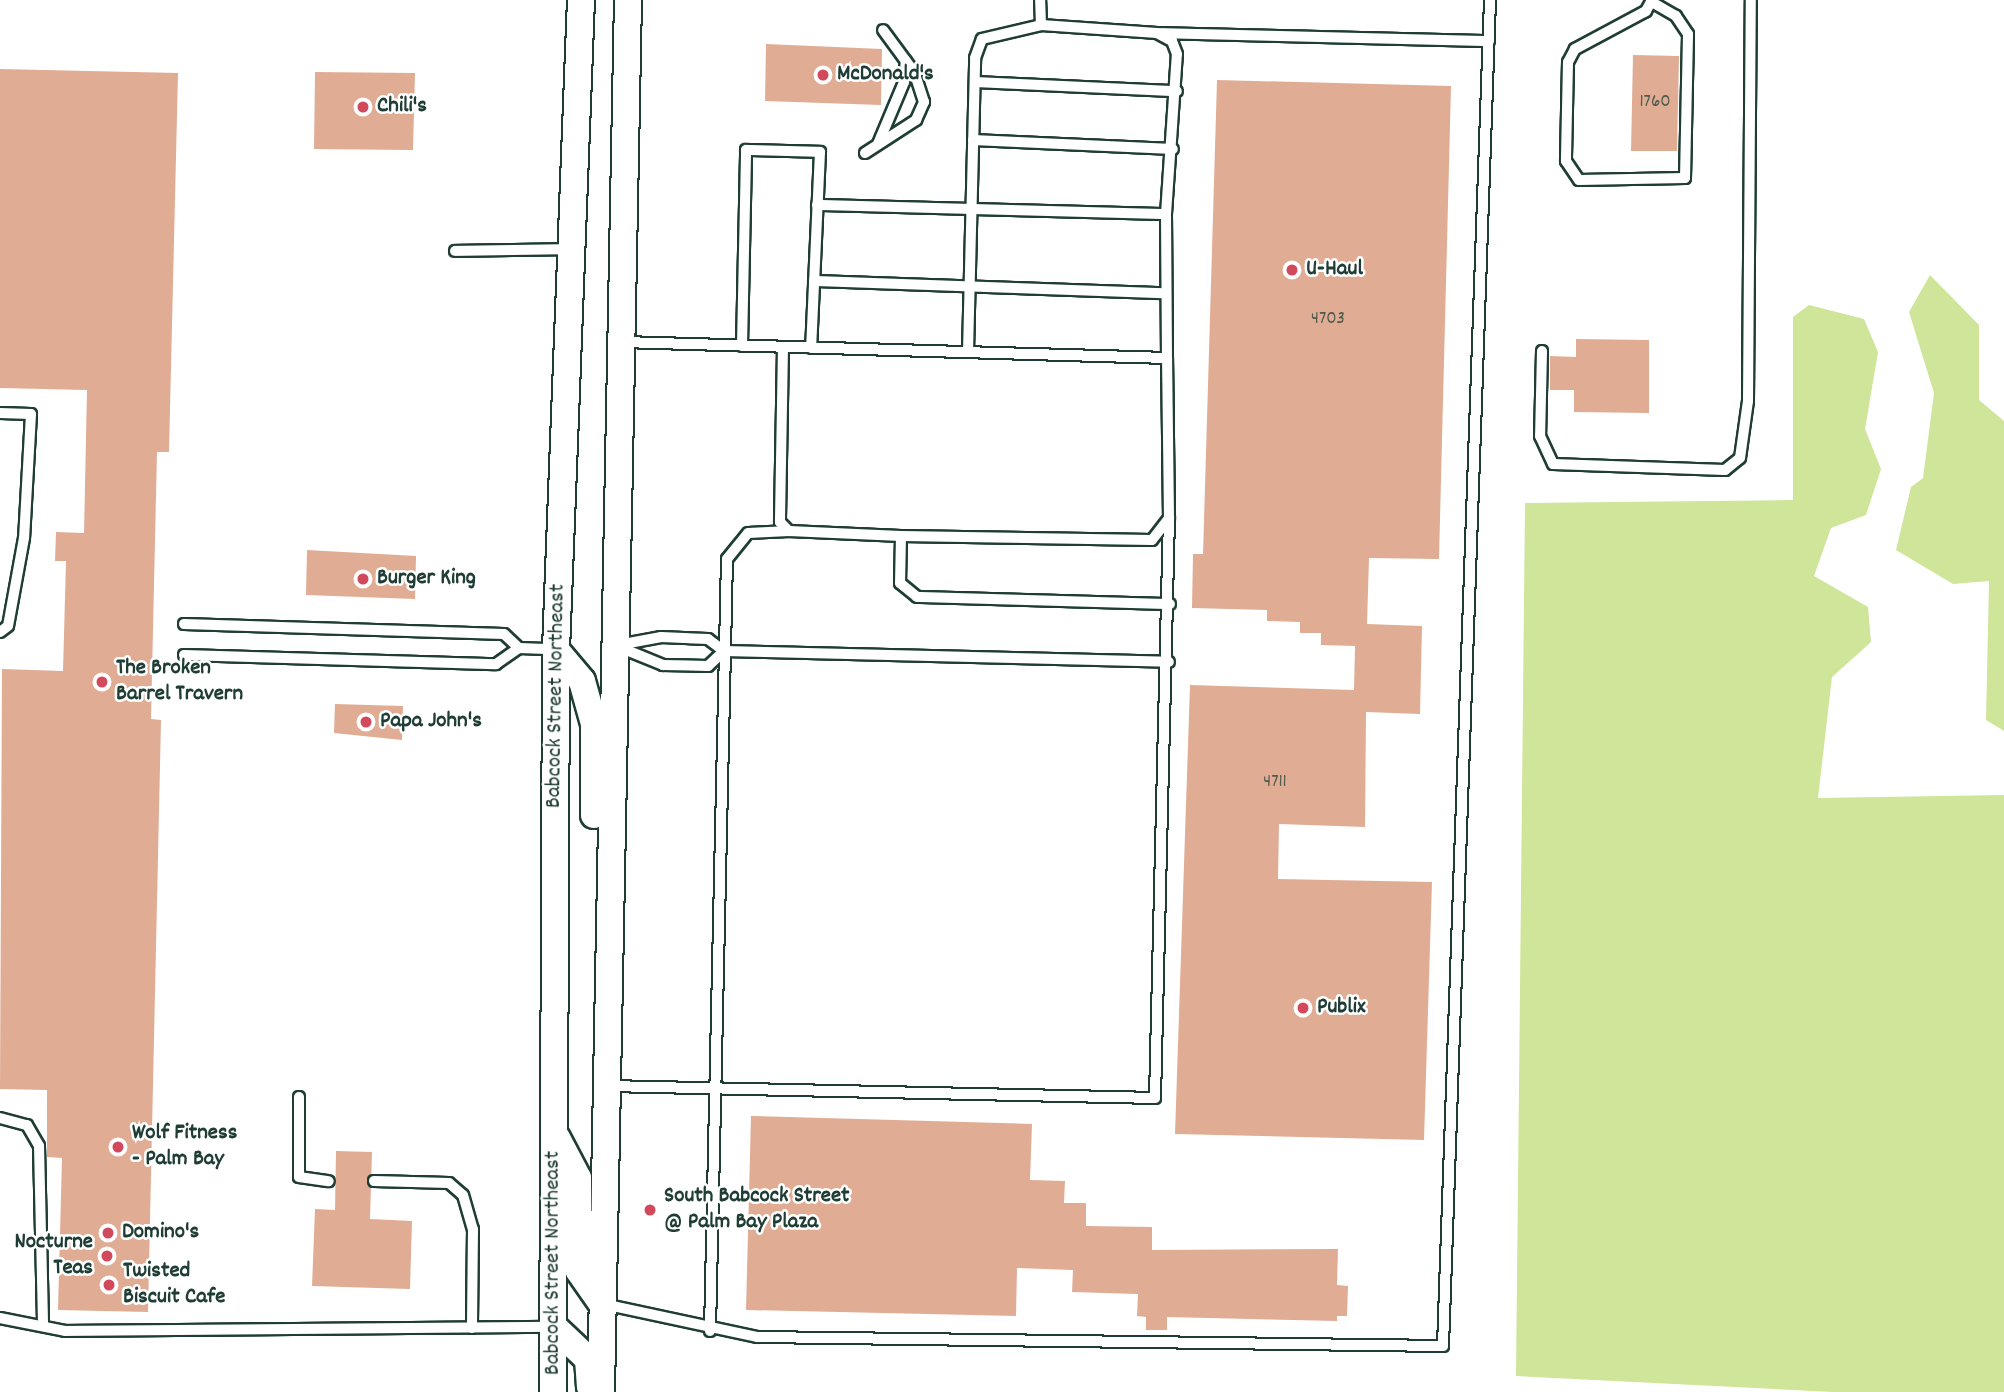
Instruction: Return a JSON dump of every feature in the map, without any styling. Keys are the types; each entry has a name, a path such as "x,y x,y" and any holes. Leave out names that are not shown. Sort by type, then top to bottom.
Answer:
{"main road":[{"name":"Babcock Street Northeast","path":"553,1392 556,650 581,0"},
{"name":"Babcock Street Northeast","path":"601,1392 628,0"},
{"path":"556,650 582,681 594,724 594,823 611,888"},
{"path":"554,1133 578,1178 579,1271 603,1304"},
{"path":"554,1327 587,1359 590,1392"}],"lane":[{"path":"1040,0 1041,25"},
{"path":"603,1304 710,1331 757,1337 1443,1346 1490,0"},
{"path":"1542,351 1539,436 1553,464 1725,470 1740,458 1748,401 1751,0"},
{"path":"1652,1 1676,16 1688,34 1685,178 1579,180 1568,172 1566,161 1568,62 1576,49 1652,1"},
{"path":"968,352 975,82 982,39 1041,25 1157,33 1489,41"},
{"path":"865,153 921,113 921,86 883,30"},
{"path":"607,1086 1155,1098 1170,604 1166,214 1177,91 1177,54 1172,41 1157,33"},
{"path":"878,145 904,82 906,61"},
{"path":"975,82 1177,91"},
{"path":"974,140 1173,149"},
{"path":"742,346 746,150 820,152 811,348"},
{"path":"817,205 1166,214"},
{"path":"455,251 572,249"},
{"path":"814,281 970,284 1166,293"},
{"path":"621,342 1167,358"},
{"path":"783,347 780,522 789,531"},
{"path":"0,413 31,414 24,538 8,626 0,632"},
{"path":"710,1331 713,1088 727,559 748,533 789,531 901,536 1152,540 1168,518"},
{"path":"901,536 900,583 917,597 1170,604"},
{"path":"184,624 504,634 519,648"},
{"path":"615,645 708,639 724,651 1169,662"},
{"path":"615,645 663,665 708,666 724,651"},
{"path":"184,655 496,664 519,648 556,650"},
{"path":"299,1097 299,1177 329,1181"},
{"path":"0,1118 27,1125 39,1146 43,1326"},
{"path":"374,1181 449,1183 463,1195 473,1229 472,1328"},
{"path":"0,1318 43,1326 554,1327"}],"green space":[{"path":"1930,275 1979,325 1979,400 2004,421 2004,731 1986,720 1989,581 1953,584 1896,550 1911,487 1923,478 1934,393 1909,312"},
{"path":"1809,305 1864,319 1878,352 1865,429 1881,469 1866,515 1831,528 1814,576 1868,607 1871,642 1832,677 1818,798 2004,795 2004,1392 1833,1392 1516,1376 1525,503 1793,500 1793,317"}],"building":[{"name":"McDonald's","path":"766,44 882,49 881,105 765,101"},
{"path":"1633,55 1679,56 1677,151 1631,151"},
{"path":"0,69 178,73 169,452 157,452 151,719 161,720 148,1312 58,1310 62,1158 47,1157 47,1090 0,1089 2,669 63,671 66,561 55,561 56,532 84,533 87,390 0,388"},
{"path":"315,72 415,73 413,150 314,149"},
{"path":"1217,80 1451,86 1439,559 1369,558 1367,624 1422,626 1420,714 1366,712 1365,827 1279,824 1278,879 1432,882 1424,1140 1175,1134 1190,685 1354,690 1355,646 1321,645 1321,633 1300,633 1300,622 1267,621 1267,610 1192,608 1193,554 1203,554"},
{"path":"1576,339 1649,340 1649,413 1574,412 1574,390 1550,390 1550,356 1576,357"},
{"path":"307,550 416,556 415,599 306,595"},
{"path":"335,704 403,706 402,740 334,733"},
{"path":"751,1116 1032,1124 1030,1180 1065,1181 1064,1203 1086,1203 1086,1226 1152,1227 1152,1250 1338,1249 1337,1285 1348,1286 1347,1316 1337,1316 1337,1321 1167,1317 1167,1330 1146,1330 1146,1317 1137,1316 1138,1294 1072,1292 1073,1270 1017,1268 1016,1316 746,1310"},
{"path":"336,1151 372,1152 370,1219 412,1221 410,1289 312,1286 315,1209 335,1210"}],"place":[{"name":"McDonald's","path":"823,75"},
{"name":"Chili's","path":"363,107"},
{"name":"U-Haul","path":"1292,270"},
{"name":"Burger King","path":"363,579"},
{"name":"The Broken Barrel Travern","path":"102,682"},
{"name":"Papa John's","path":"366,722"},
{"name":"Publix","path":"1303,1008"},
{"name":"Wolf Fitness - Palm Bay","path":"118,1147"},
{"name":"South Babcock Street @ Palm Bay Plaza","path":"650,1210"},
{"name":"Domino's","path":"108,1233"},
{"name":"Nocturne Teas","path":"107,1256"},
{"name":"Twisted Biscuit Cafe","path":"109,1285"}]}
